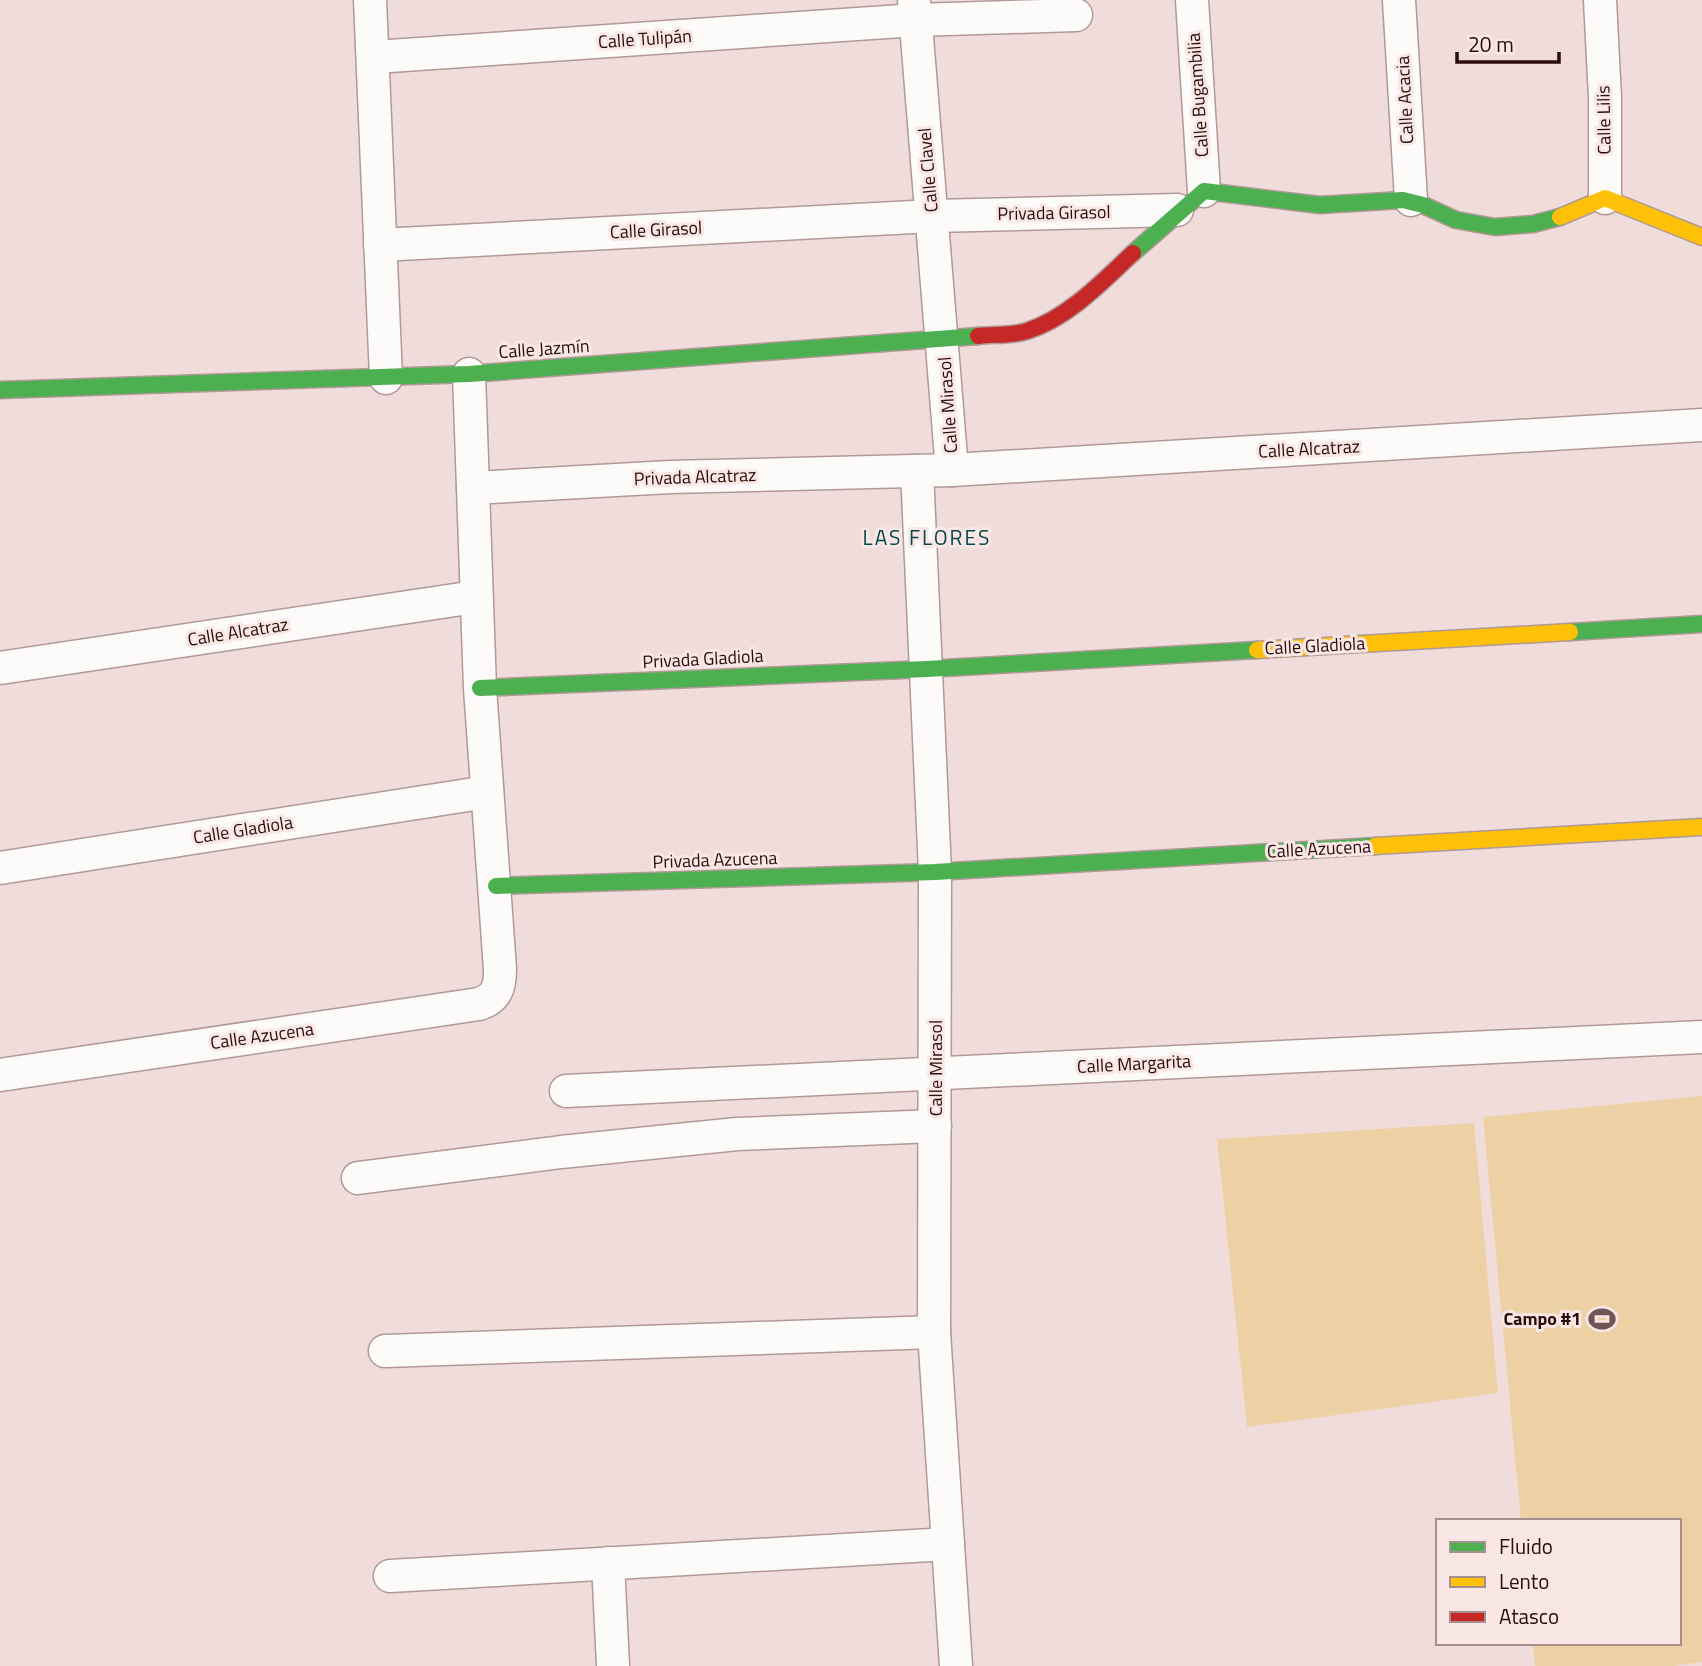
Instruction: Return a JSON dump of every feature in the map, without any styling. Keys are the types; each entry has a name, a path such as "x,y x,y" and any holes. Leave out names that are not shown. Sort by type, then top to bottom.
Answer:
{"street":[{"path":"370,0 375,57 386,378"},
{"name":"Calle Bugambilia","path":"1192,0 1204,191"},
{"name":"Calle Acacia","path":"1399,0 1411,200"},
{"name":"Calle Lilis","path":"1600,0 1605,98 1605,198"},
{"name":"Calle Tulipán","path":"375,57 915,10 1076,15"},
{"name":"Calle Clavel","path":"915,10 943,340"},
{"path":"1204,191 1274,203 1336,205 1411,200 1456,220 1492,226 1530,225 1565,218 1605,198 1702,237"},
{"name":"Calle Jazmín","path":"0,390 469,374 1025,332 1063,315 1177,210 1204,191"},
{"name":"Privada Girasol","path":"932,216 1177,210"},
{"name":"Calle Girasol","path":"380,245 932,216"},
{"name":"Calle Mirasol","path":"943,340 952,470"},
{"path":"469,374 475,597 487,792 496,886"},
{"name":"Calle Alcatraz","path":"917,471 1702,425"},
{"name":"Calle Mirasol","path":"917,471 928,668 935,872 937,1074 934,1332 956,1666"},
{"name":"Privada Alcatraz","path":"472,488 670,477 917,471"},
{"name":"Calle Alcatraz","path":"0,668 475,597"},
{"name":"Calle Gladiola","path":"928,668 1702,624"},
{"name":"Privada Gladiola","path":"480,688 928,668"},
{"name":"Calle Gladiola","path":"0,868 487,792"},
{"name":"Calle Azucena","path":"935,872 1702,827"},
{"name":"Privada Azucena","path":"496,886 935,872"},
{"name":"Calle Azucena","path":"0,1075 479,1004 490,1000 496,993 500,969 496,886"},
{"name":"Calle Margarita","path":"566,1091 1702,1037"},
{"path":"358,1178 561,1152 737,1134 935,1126"},
{"path":"385,1351 934,1332"},
{"path":"390,1576 948,1544"},
{"path":"608,1563 613,1666"}],"shaded area":[{"name":"Campo #1","path":"1702,1096 1702,1662 1674,1666 1535,1666 1533,1645 1681,1645 1681,1519 1521,1519 1483,1117"},
{"path":"1474,1123 1498,1393 1247,1427 1217,1139"}],"traffic: fast":[{"path":"1133,253 1204,191 1320,205 1403,200 1423,205 1456,220 1495,227 1533,224 1560,217"},
{"path":"0,390 469,374 978,336"},
{"path":"1570,632 1702,624"},
{"path":"480,688 927,669 1257,650"},
{"path":"496,886 935,872 1375,846"}],"traffic: slow":[{"path":"1560,217 1605,198 1702,237"},
{"path":"1257,650 1570,632"},
{"path":"1375,846 1702,827"}],"traffic: jam":[{"path":"978,336 1021,333 1042,325 1084,298 1133,253"}],"place":[{"name":"Campo #1","path":"1602,1319"}],"district":[{"name":"LAS FLORES","path":"927,538"}]}
